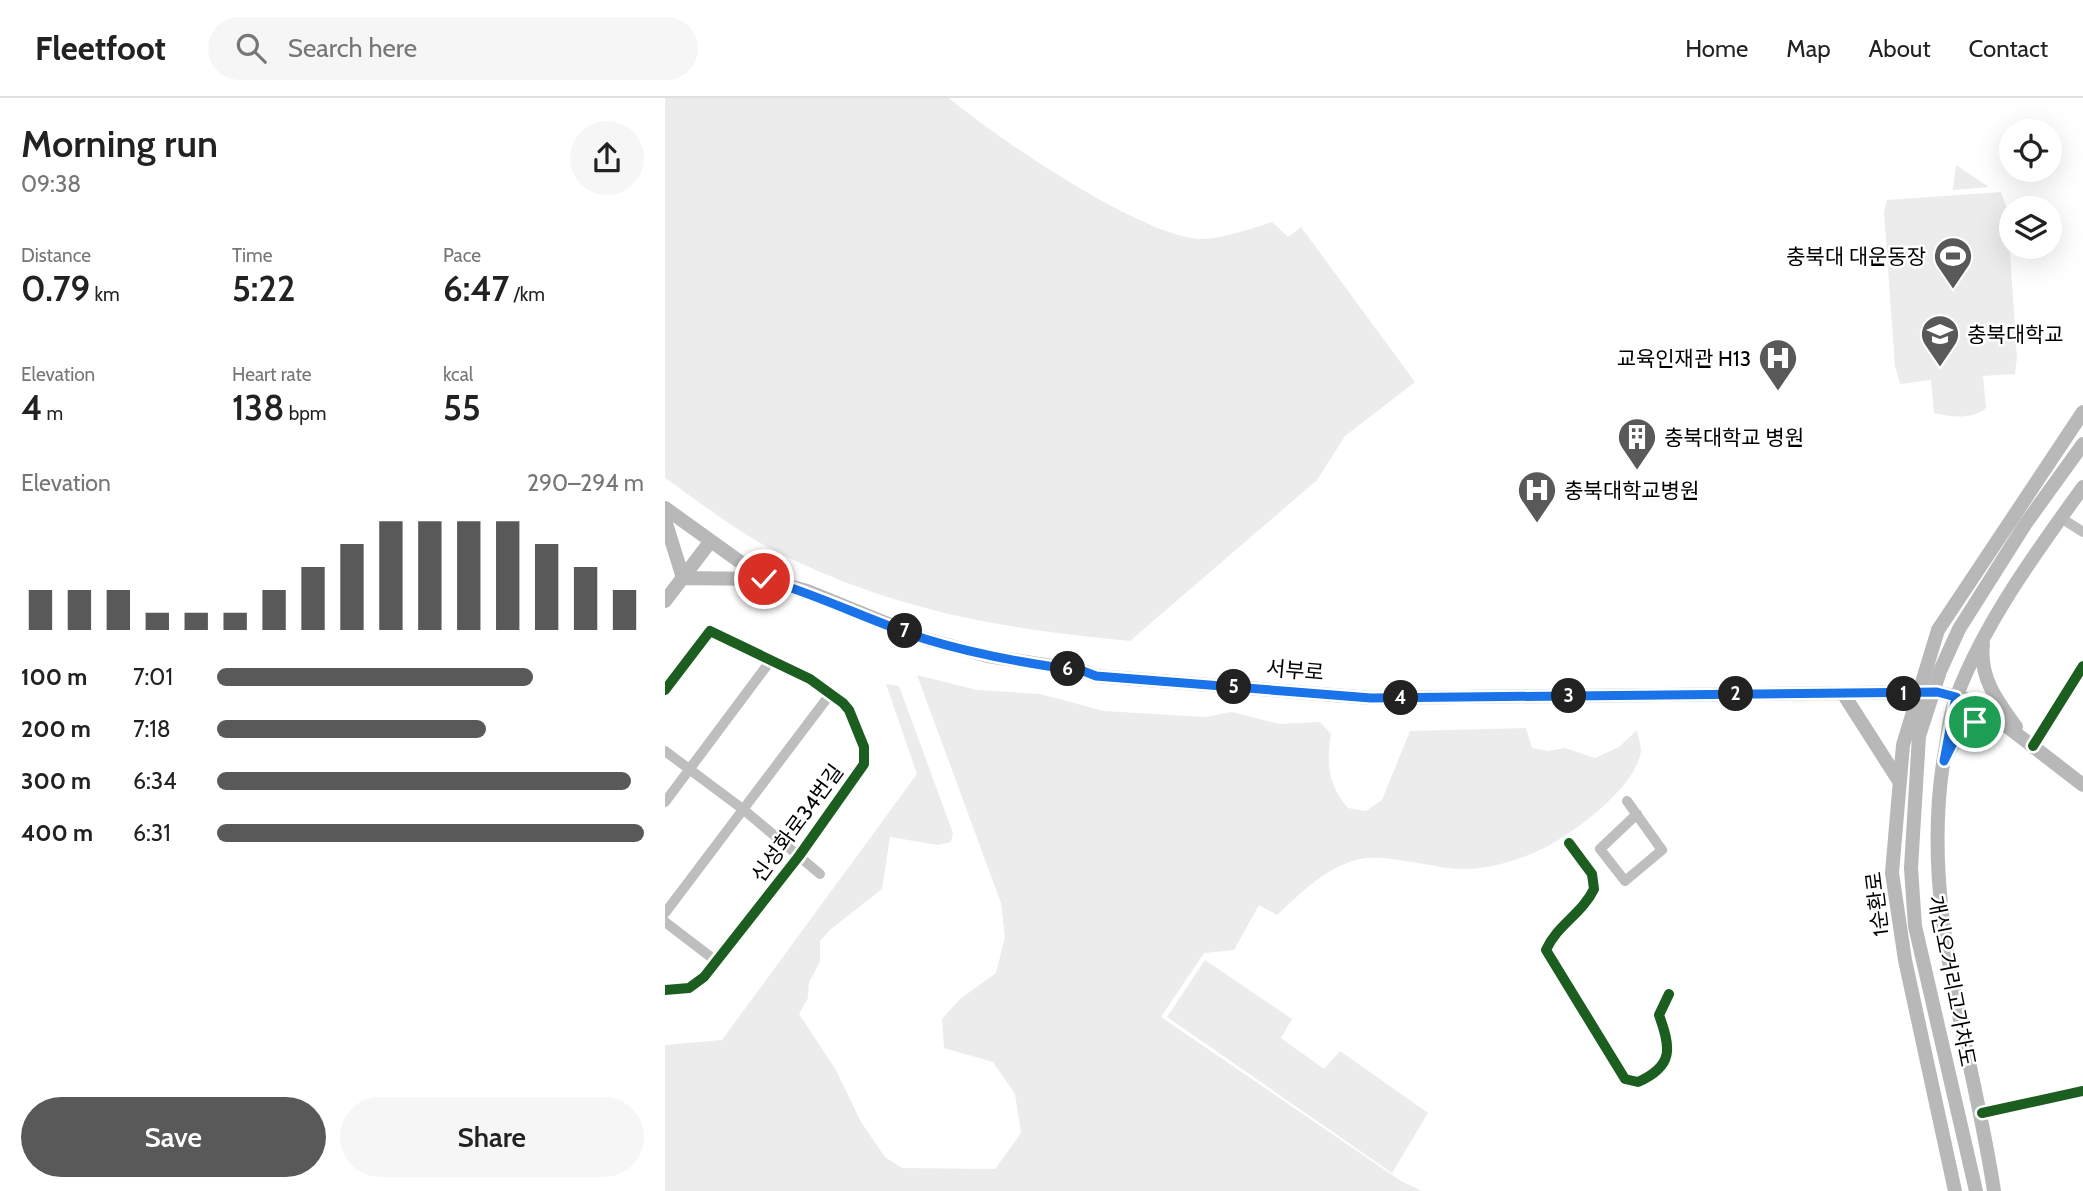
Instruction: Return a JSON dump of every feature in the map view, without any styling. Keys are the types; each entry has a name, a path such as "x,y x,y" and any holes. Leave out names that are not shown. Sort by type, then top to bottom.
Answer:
{"main road":[{"name":"1순환로","path":"1955,1191 1905,960 1892,873 1903,745 1938,630 2052,454 2083,412"},
{"name":"개신오거리고가차도","path":"1976,1191 1915,926 1911,868 1919,736 1940,671 1959,629 2026,523 2083,444"},
{"path":"1994,1191 1982,1113 1944,942 1937,852 1939,790 1956,697 1983,641 2083,487"},
{"name":"서부로","path":"665,508 764,579 807,591 925,639 988,656 1083,671 1096,676 1371,698 1937,692 1974,701 2033,746"},
{"path":"665,520 683,579"},
{"path":"665,601 710,542"},
{"path":"683,579 764,579"},
{"path":"1983,641 1983,669 1988,684 2003,709 2033,746 2083,785"},
{"path":"1844,695 1899,781"},
{"path":"1944,761 1955,739 1975,722 1986,721 2007,726"}],"street":[{"path":"2061,518 2083,532"},
{"name":"신성화로34번길","path":"665,690 709,631 771,660 831,693 849,710 866,756 799,856 697,985 665,990"},
{"path":"665,802 771,660"},
{"path":"2033,746 2083,666"},
{"path":"665,913 831,693"},
{"path":"665,751 744,810 820,874"},
{"path":"1627,801 1637,814 1662,850 1625,881 1600,849 1637,814"},
{"path":"1569,843 1592,874 1594,889 1578,915 1551,939 1546,950 1625,1079 1638,1083 1660,1070 1667,1056 1668,1040 1659,1015 1669,994"},
{"path":"665,922 716,961"},
{"path":"1982,1113 2083,1091"}],"shaded area":[{"path":"665,98 949,98 1034,160 1146,223 1179,235 1204,239 1272,222 1288,237 1301,227 1415,382 1345,436 1317,480 1130,641 996,624 870,591 769,548 723,520 665,478"},
{"path":"1956,165 1989,187 1953,190"},
{"path":"2001,192 1999,259 2010,259 2017,357 2015,374 1983,376 1986,408 1980,412 1961,416 1934,413 1931,380 1900,384 1895,366 1884,213 1887,200"},
{"path":"917,675 977,690 1040,694 1104,711 1205,717 1232,712 1279,724 1320,722 1331,734 1329,764 1336,791 1348,808 1366,811 1382,800 1410,731 1526,728 1532,748 1548,751 1565,748 1595,758 1619,747 1637,730 1641,751 1628,780 1601,809 1569,833 1532,854 1502,864 1471,869 1394,859 1356,860 1323,876 1277,915 1259,905 1234,950 1204,953 1161,1017 1401,1181 1422,1191 665,1191 665,1045 722,1040 917,774 886,684 899,686 953,833 951,842 938,845 890,837 882,889 831,929 820,941 820,962 809,982 808,998 799,1014 836,1070 861,1122 885,1157 902,1168 995,1169 1021,1133 1015,1094 993,1062 944,1048 942,1019 960,999 996,973 1005,937 1001,903"},
{"path":"1205,960 1292,1019 1281,1038 1324,1069 1340,1051 1428,1113 1392,1173 1167,1017"}],"cycle path":[{"path":"665,690 710,631 810,679 843,703 849,710 864,747 864,764 799,856 704,977 689,988 665,990"},
{"path":"2033,746 2083,666"},
{"path":"1569,843 1592,874 1594,889 1583,906 1556,933 1546,950 1625,1079 1638,1082 1650,1076 1664,1062 1667,1046 1659,1015 1669,994"},
{"path":"1982,1113 2083,1091"}],"place":[{"name":"충북대 대운동장","path":"1953,290"},
{"name":"충북대학교","path":"1940,368"},
{"name":"교육인재관 H13","path":"1778,392"},
{"name":"충북대학교 병원","path":"1637,471"},
{"name":"충북대학교병원","path":"1537,524"}],"route":[{"path":"764,579 807,591 862,616 925,639 988,656 1083,671 1096,676 1371,698 1651,693 1881,695 1937,692 1956,697 1944,761 1955,739 1975,722"}]}
